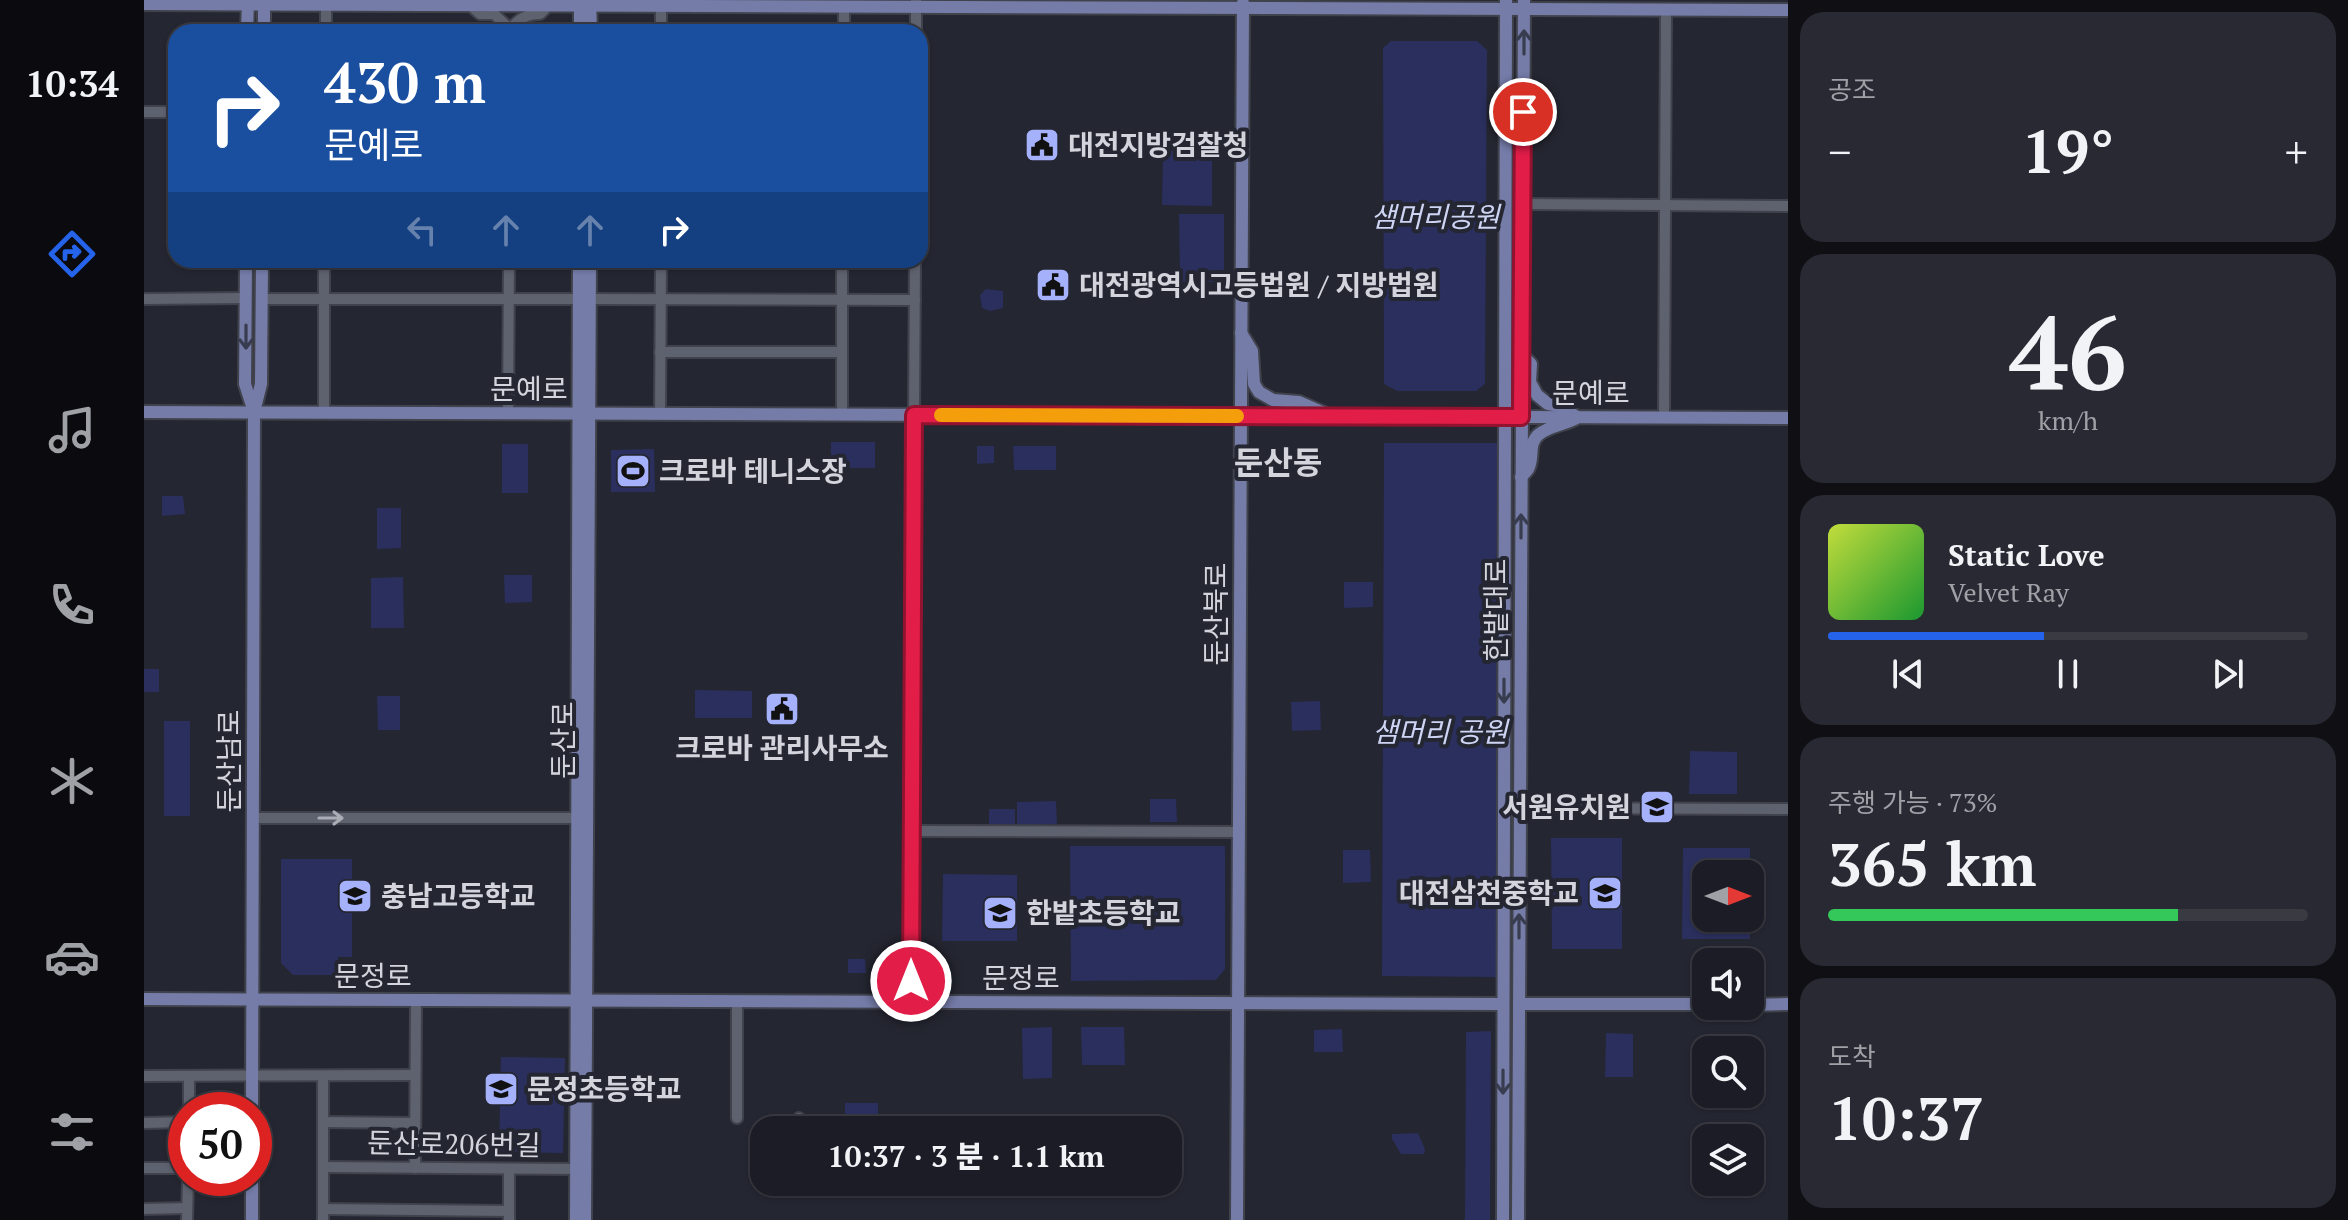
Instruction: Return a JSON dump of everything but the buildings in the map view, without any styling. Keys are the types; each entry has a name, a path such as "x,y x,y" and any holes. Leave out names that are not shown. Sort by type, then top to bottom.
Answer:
{"main road":[{"path":"247,24 248,2"},
{"path":"264,2 264,24"},
{"path":"581,24 585,2"},
{"path":"585,2 589,24"},
{"name":"둔산북로","path":"1237,1220 1242,3"},
{"path":"144,4 1524,4 1666,10 1788,10"},
{"name":"한밭대로","path":"1503,1220 1506,4"},
{"name":"한밭대로","path":"1518,1220 1524,4"},
{"name":"둔산남로","path":"246,268 245,384 254,412"},
{"name":"둔산남로","path":"252,1092 254,412 261,384 262,268"},
{"name":"둔산로","path":"580,268 584,299 581,1169 585,1220"},
{"name":"둔산로","path":"584,299 589,268"},
{"path":"1241,333 1252,351 1254,384 1259,392 1273,400 1299,402 1330,416"},
{"path":"1521,354 1531,364 1530,382 1537,395 1548,404 1560,406 1578,417 1538,436 1532,443 1530,466 1521,477"},
{"name":"문예로","path":"144,412 1788,418"},
{"path":"911,1001 914,415"},
{"name":"문정로","path":"144,999 1503,1004"},
{"name":"문정로","path":"1519,1004 1692,1004"},
{"path":"1764,1005 1788,1004"},
{"name":"둔산로","path":"576,1220 581,1169"},
{"path":"252,1196 252,1220"}],"street":[{"path":"916,3 916,24"},
{"path":"515,24 529,14 540,14 550,4"},
{"path":"661,4 661,24"},
{"path":"326,5 326,24"},
{"path":"470,5 480,14 494,14 503,24"},
{"path":"844,6 844,24"},
{"path":"1664,417 1666,10"},
{"path":"144,112 168,112"},
{"path":"1522,204 1788,206"},
{"path":"324,268 324,412"},
{"path":"508,413 509,268"},
{"path":"660,414 661,268"},
{"path":"842,268 842,414"},
{"path":"914,415 915,268"},
{"path":"144,299 246,298"},
{"path":"262,299 915,300"},
{"path":"660,352 842,352"},
{"path":"1520,808 1788,809"},
{"path":"253,818 582,818"},
{"path":"912,831 1239,832"},
{"path":"415,1168 416,1000"},
{"path":"737,1001 737,1118"},
{"name":"문정로","path":"1503,1004 1519,1004"},
{"path":"144,1076 415,1075"},
{"path":"189,1076 189,1092"},
{"path":"323,1076 323,1214 509,1216 509,1169"},
{"path":"144,1123 168,1122"},
{"path":"323,1122 415,1123"},
{"name":"둔산로206번길","path":"323,1167 581,1169"},
{"path":"144,1168 168,1168"},
{"path":"144,1209 187,1214"}],"green space":[{"name":"샘머리공원","path":"1391,41 1477,41 1487,50 1485,384 1476,391 1397,391 1384,384 1383,48"},
{"path":"1163,151 1212,151 1212,206 1162,205"},
{"path":"1179,214 1224,214 1224,282 1180,282"},
{"path":"986,289 1003,291 1003,308 990,311 982,308 980,295"},
{"path":"831,442 875,442 875,468 831,468"},
{"name":"샘머리 공원","path":"1384,443 1497,443 1496,977 1382,976"},
{"path":"502,444 528,444 528,493 502,493"},
{"path":"977,446 994,446 994,463 977,464"},
{"path":"1013,446 1056,446 1056,470 1014,470"},
{"name":"크로바 테니스장","path":"654,449 655,492 611,492 611,450"},
{"path":"162,496 183,496 185,514 162,516"},
{"path":"377,508 401,508 401,548 377,549"},
{"path":"504,575 532,575 532,602 505,603"},
{"path":"403,577 404,628 371,628 371,578"},
{"path":"1344,582 1373,582 1373,607 1344,608"},
{"path":"144,669 159,669 159,692 144,692"},
{"path":"695,690 752,691 752,718 695,718"},
{"path":"377,696 400,696 400,730 378,730"},
{"path":"1320,701 1321,730 1292,731 1291,702"},
{"path":"164,721 190,721 190,816 164,816"},
{"path":"1690,751 1737,752 1737,794 1689,794"},
{"path":"1150,799 1176,799 1177,822 1150,822"},
{"path":"1056,801 1057,824 1017,825 1017,802"},
{"path":"989,809 1015,809 1015,824 989,824"},
{"path":"1551,838 1622,838 1622,949 1552,949"},
{"path":"1070,846 1225,846 1225,969 1216,980 1071,981"},
{"path":"1683,848 1750,848 1750,860 1692,860 1692,932 1750,932 1750,939 1682,939"},
{"path":"1343,850 1370,850 1371,882 1343,883"},
{"path":"281,859 352,859 352,957 338,957 338,975 293,975 281,963"},
{"path":"943,874 1017,875 1017,941 942,941"},
{"path":"848,959 865,959 866,973 848,973"},
{"path":"1052,1027 1052,1078 1023,1079 1022,1028"},
{"path":"1081,1027 1124,1027 1125,1065 1082,1065"},
{"path":"1342,1029 1343,1052 1314,1052 1314,1030"},
{"path":"1491,1031 1490,1220 1465,1220 1466,1032"},
{"path":"1606,1033 1633,1034 1633,1077 1605,1077"},
{"path":"501,1057 565,1058 563,1153 499,1152"},
{"path":"845,1103 878,1103 878,1116 845,1116"},
{"path":"1418,1133 1424,1154 1401,1154 1392,1134"}],"slow traffic":[{"path":"941,415 1237,416"}],"place":[{"name":"대전지방검찰청","path":"1042,145"},
{"name":"대전광역시고등법원 / 지방법원","path":"1053,285"},
{"name":"크로바 테니스장","path":"633,471"},
{"name":"크로바 관리사무소","path":"782,709"},
{"name":"서원유치원","path":"1657,807"},
{"name":"대전삼천중학교","path":"1605,893"},
{"name":"충남고등학교","path":"355,896"},
{"name":"한밭초등학교","path":"1000,913"},
{"name":"문정초등학교","path":"501,1089"}],"district":[{"name":"둔산동","path":"1278,463"}],"route":[{"path":"911,981 914,415 1521,417 1523,112"}]}
